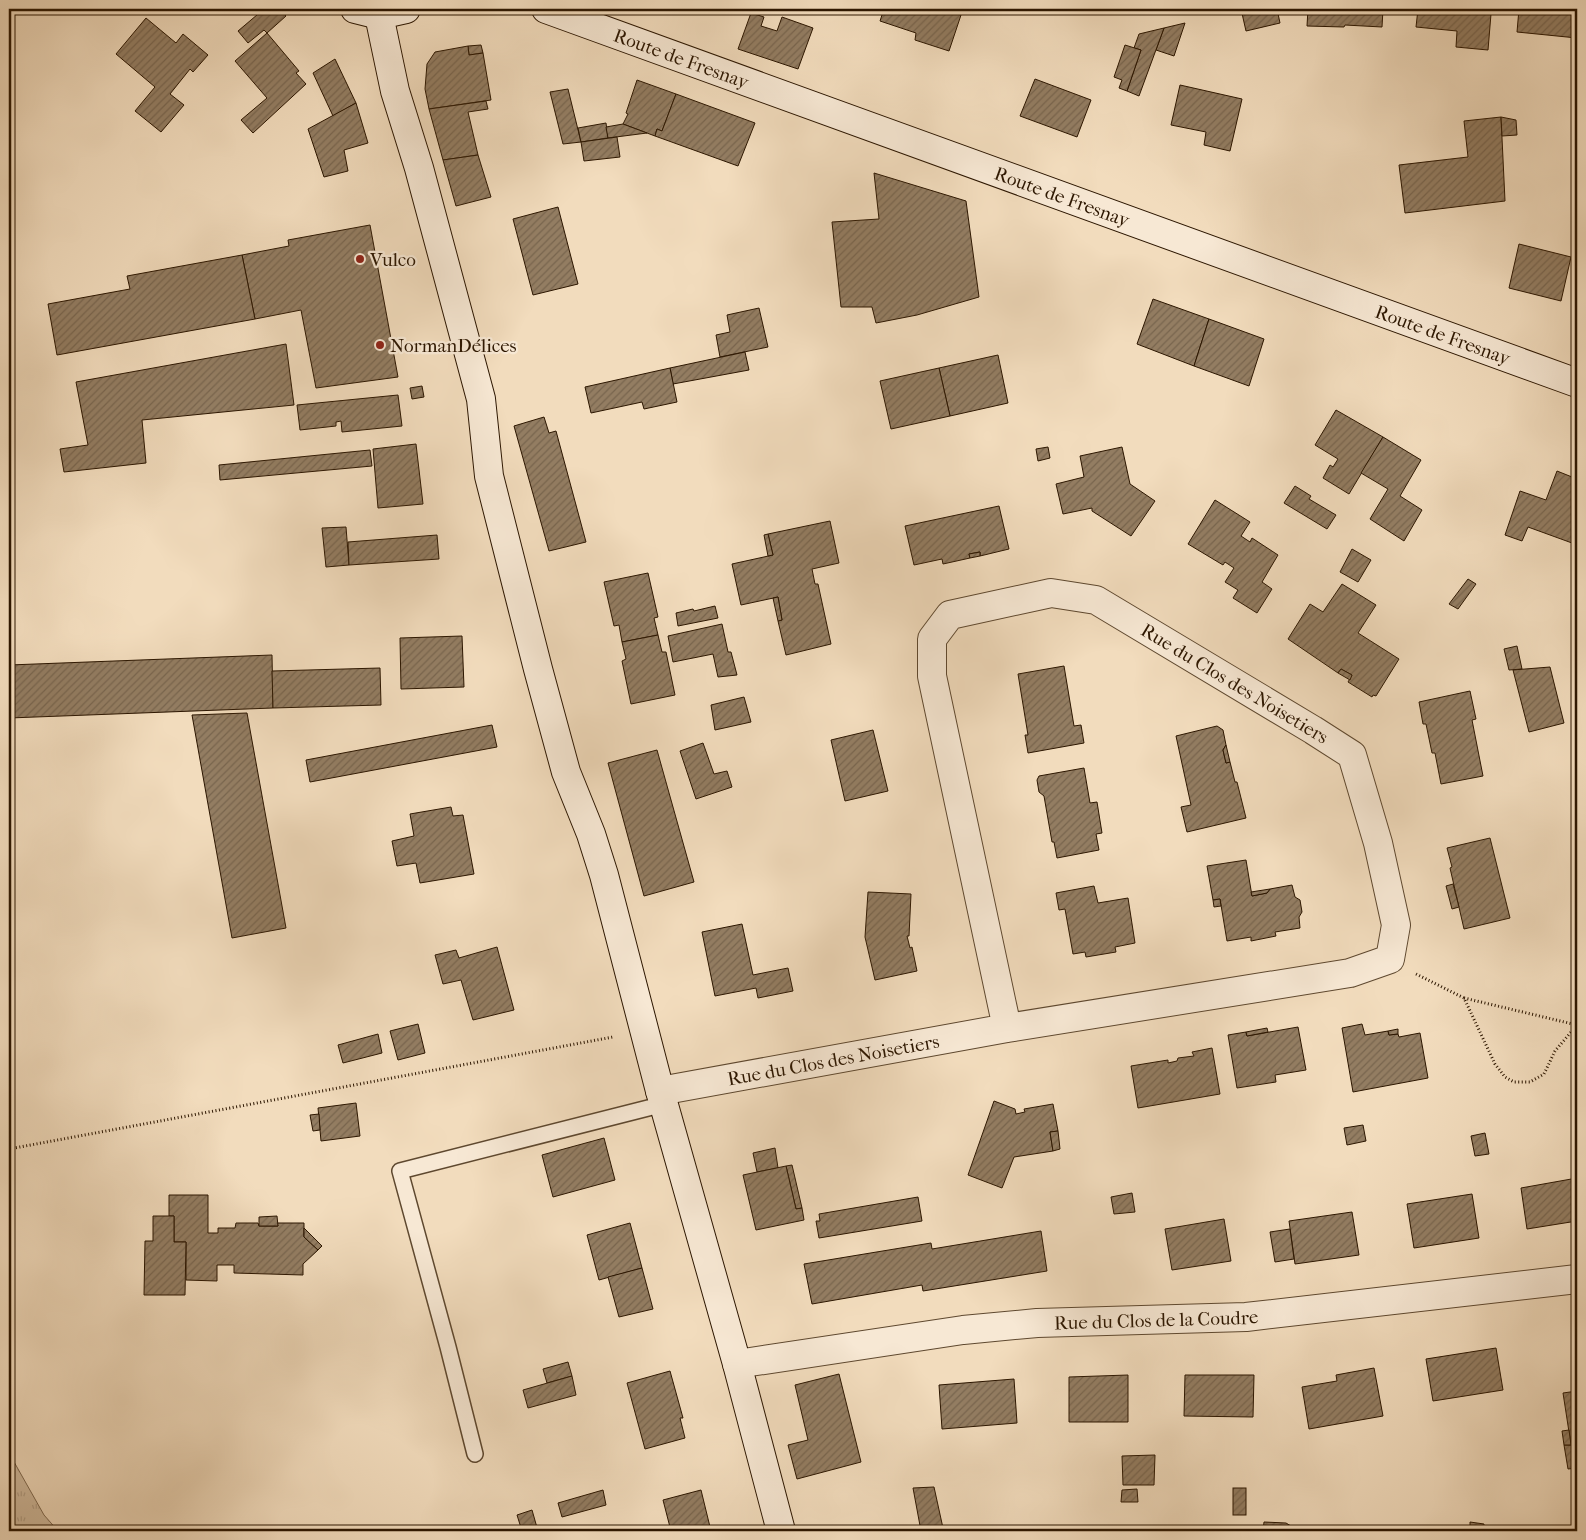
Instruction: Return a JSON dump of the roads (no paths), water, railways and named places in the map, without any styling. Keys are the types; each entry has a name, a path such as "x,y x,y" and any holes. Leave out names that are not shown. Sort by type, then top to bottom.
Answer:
{"street":[{"path":"406,9 367,12 419,168 481,399 489,476 538,669 566,772 591,834 604,875 662,1098 738,1364 781,1531"},
{"name":"Route de Fresnay","path":"546,9 1577,383"},
{"name":"Rue du Clos des Noisetiers","path":"662,1098 1006,1028 1350,973 1390,959 1396,926 1378,843 1352,755 1096,600 1051,593 950,616 932,639 932,676 1006,1028"},
{"name":"Rue du Clos de la Coudre","path":"738,1364 963,1330 1037,1323 1246,1317 1577,1279"}],"lane":[{"path":"475,1454 400,1171 662,1098"}],"place":[{"name":"Vulco","path":"360,259"},
{"name":"NormanDélices","path":"380,345"}]}
